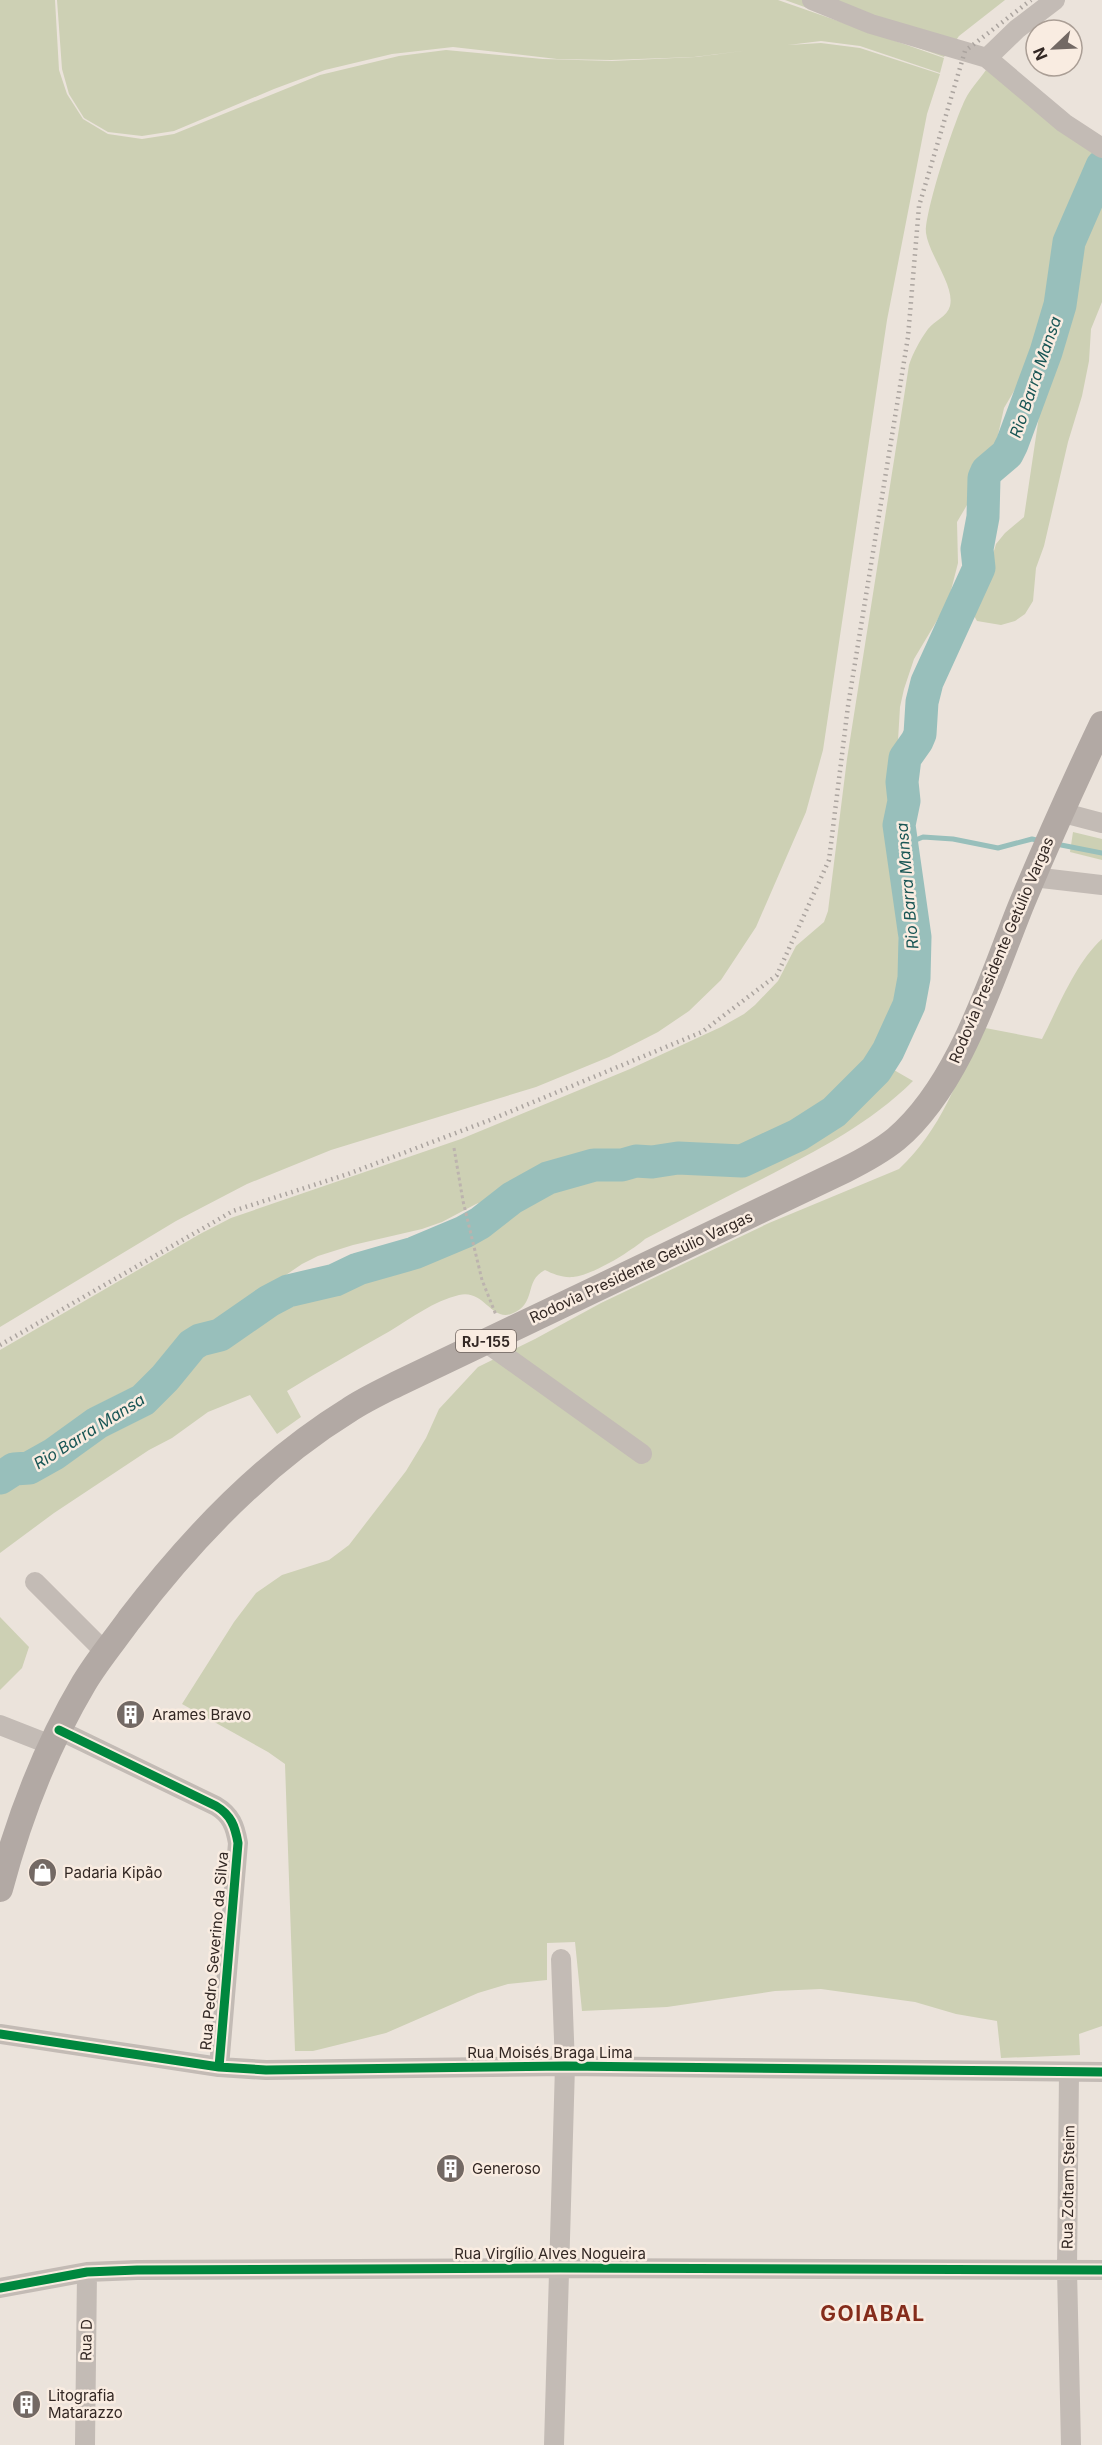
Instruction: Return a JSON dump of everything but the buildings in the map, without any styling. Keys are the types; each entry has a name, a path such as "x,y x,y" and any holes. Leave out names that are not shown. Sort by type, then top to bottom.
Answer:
{"main road":[{"name":"Rodovia Presidente Getúlio Vargas","path":"0,1889 24,1809 55,1737 85,1682 105,1652 164,1575 224,1510 302,1442 349,1410 397,1384 845,1170 874,1155 897,1138 939,1089 964,1045 1058,818 1102,724"}],"street":[{"path":"812,0 871,24 987,58 1064,123 1099,146"},
{"path":"987,58 1017,29 1055,0"},
{"path":"1058,818 1102,823"},
{"path":"1034,875 1102,885"},
{"path":"493,1337 642,1454"},
{"path":"35,1582 105,1652"},
{"name":"Rua Pedro Severino da Silva","path":"0,1725 55,1737 216,1806 225,1812 234,1825 238,1843 219,2067"},
{"path":"554,2445 565,2066 561,1959"},
{"name":"Rua Moisés Braga Lima","path":"0,2034 219,2067 266,2070 565,2066 1102,2072"},
{"name":"Rua Zoltam Steim","path":"1070,2072 1067,2270 1071,2445"},
{"name":"Rua Virgílio Alves Nogueira","path":"0,2288 87,2272 560,2268 1102,2270"},
{"name":"Rua D","path":"85,2445 87,2272"}],"path":[{"path":"454,1148 463,1201 493,1337"}],"green space":[{"path":"0,0 55,0 59,70 67,94 83,119 108,134 142,139 174,134 320,75 399,56 446,50 543,59 612,61 696,57 750,50 694,57 611,60 557,59 453,47 392,54 325,70 174,131 142,136 108,132 84,118 69,94 62,69 57,0 778,0 944,58 940,73 860,46 821,41 788,45 821,43 860,48 940,74 927,114 887,320 823,750 806,812 756,927 721,980 689,1011 658,1032 609,1057 536,1087 331,1150 247,1184 176,1221 0,1327"},
{"path":"785,0 1005,0 959,36 944,57"},
{"path":"986,70 1101,155 1064,224 1058,240 1051,308 1041,345 1004,408 996,444 978,472 977,488 957,522 958,563 948,602 914,659 904,689 900,707 895,791 900,984 892,1026 861,1069 820,1107 777,1137 759,1146 721,1151 650,1146 580,1154 548,1166 503,1194 476,1204 442,1222 318,1256 302,1264 245,1303 187,1335 150,1386 100,1410 72,1435 37,1458 0,1468 0,1350 231,1218 461,1139 630,1069 721,1027 755,1005 778,981 796,946 824,922 828,911 847,759 909,365 925,333 946,313 950,306 949,289 926,233 930,206 962,107 971,89"},
{"path":"1102,199 1102,302 1091,329 1089,361 1082,396 1068,442 1044,546 1036,568 1033,601 1025,614 1015,621 1001,625 977,621 973,614 974,603 984,585 996,544 1024,517 1039,416 1050,378 1061,355 1062,322 1078,288 1083,243 1092,216"},
{"path":"1073,832 1102,839 1102,860 1070,852"},
{"path":"1102,939 1102,2026 1079,2034 1080,2055 1001,2058 997,2021 956,2014 915,2002 821,1989 775,1991 667,2007 582,2011 575,1942 547,1943 547,1980 508,1984 478,1993 386,2033 313,2051 295,2051 285,1764 268,1752 182,1704 234,1622 256,1593 282,1575 329,1560 349,1545 406,1471 426,1438 439,1409 478,1367 601,1303 769,1223 899,1169 914,1154 938,1120 980,1027 1042,1039 1076,973"},
{"path":"912,1022 894,1070 913,1081 879,1110 823,1147 645,1239 601,1268 569,1277 545,1270 534,1280 525,1304 511,1314 498,1313 475,1296 468,1294 450,1298 414,1315 287,1391 301,1417 277,1434 250,1395 208,1412 172,1438 149,1450 54,1513 0,1553 0,1493 154,1397 173,1381 192,1354 228,1342 285,1310 314,1297 466,1244 487,1233 550,1187 563,1182 589,1177 647,1172 709,1171 753,1166 774,1160 827,1130 855,1109 886,1069"},
{"path":"0,1617 29,1647 22,1668 0,1690"}],"waterway":[{"name":"Rio Barra Mansa","path":"0,1478 14,1469 29,1468 54,1454 97,1423 143,1400 192,1345 200,1340 220,1335 269,1301 288,1291 335,1280 358,1269 414,1253 464,1232 480,1223 512,1198 548,1178 594,1165 622,1165 636,1161 652,1162 678,1158 742,1161 798,1135 834,1112 876,1070 888,1051 909,1005 914,978 915,937 899,825 904,801 902,782 905,758 920,734 922,702 927,682 979,568 977,549 983,517 984,478 987,471 1007,454 1012,444 1046,352 1060,305 1069,242 1102,166"},
{"path":"901,846 923,837 953,839 998,848 1032,839 1041,841"},
{"path":"1056,844 1102,853"}],"railway":[{"path":"0,1345 233,1211 348,1174 490,1120 702,1032 777,975 829,860 848,706 908,337 919,206 965,51 1031,0"}],"cycle path":[{"path":"59,1730 216,1806 232,1822 238,1843 219,2067"},
{"path":"0,2034 219,2067 266,2070 565,2066 1102,2072"},
{"path":"0,2288 87,2272 137,2270 560,2268 1102,2270"}],"place":[{"name":"Arames Bravo","path":"131,1714"},
{"name":"Padaria Kipão","path":"43,1872"},
{"name":"Generoso","path":"451,2168"},
{"name":"Litografia Matarazzo","path":"27,2404"}],"district":[{"name":"GOIABAL","path":"873,2313"}]}
